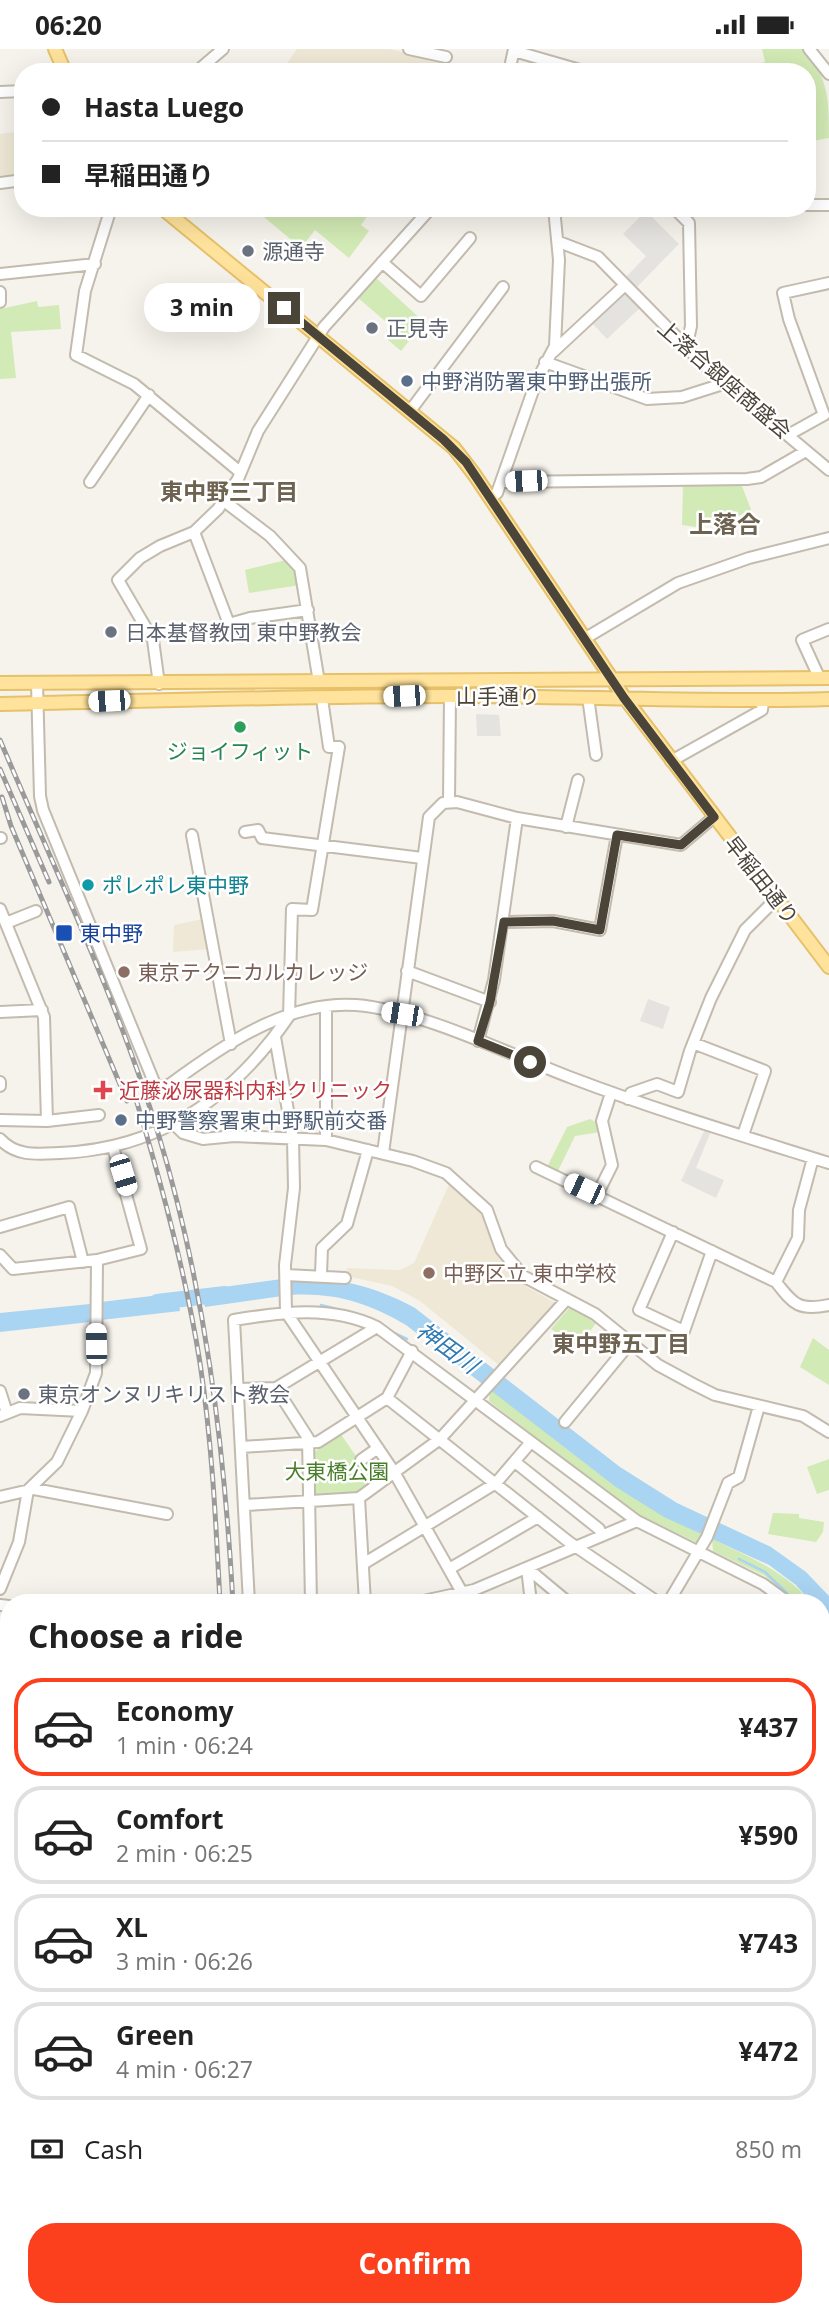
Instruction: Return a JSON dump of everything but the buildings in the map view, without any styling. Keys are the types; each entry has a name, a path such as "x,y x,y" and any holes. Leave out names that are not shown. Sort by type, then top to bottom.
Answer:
{"main road":[{"name":"早稲田通り","path":"173,217 454,448 624,698 829,966"},
{"name":"山手通り","path":"0,684 824,677"},
{"name":"山手通り","path":"0,704 238,697 588,697 763,701 829,699"}],"street":[{"path":"207,63 223,49"},
{"path":"409,49 446,57"},
{"path":"809,49 829,74"},
{"path":"514,50 557,63"},
{"path":"108,217 83,300 76,355 134,384 240,472"},
{"path":"159,684 153,640 118,580 149,552 194,532 224,502 258,431 319,336 423,217"},
{"path":"490,498 497,493 555,346 559,241 555,217"},
{"path":"683,217 689,223 691,325 686,349"},
{"path":"382,262 421,296 470,238"},
{"name":"上落合銀座商盛会","path":"559,241 598,257 686,349 829,470"},
{"path":"0,274 95,264"},
{"path":"788,435 824,415 789,319 783,293 829,283"},
{"path":"549,357 625,285"},
{"path":"410,411 503,287"},
{"path":"0,292 0,302"},
{"path":"549,357 647,400 682,397 726,383"},
{"path":"90,482 149,395"},
{"path":"501,482 747,479 761,477 806,451"},
{"path":"224,502 270,536 293,558 305,587 319,682"},
{"path":"194,532 229,624 250,618 308,610"},
{"path":"584,639 678,583 749,558 829,538"},
{"path":"824,677 802,640 829,629"},
{"path":"37,683 40,796 43,810 150,1078 156,1087 163,1088 254,1029 289,1016 356,1005 402,1014 628,1099 829,1163"},
{"path":"449,802 450,696"},
{"path":"588,697 596,755"},
{"path":"0,1139 11,1149 27,1154 91,1152 113,1147 174,1124 240,1076 275,1037 289,1016 292,909 312,910 339,747 329,747 322,699"},
{"path":"671,761 762,710 763,701"},
{"path":"566,827 578,780"},
{"path":"449,802 517,818 681,845 714,817"},
{"path":"383,1153 429,817 449,802"},
{"path":"478,1041 490,1002 504,922 517,818"},
{"path":"245,832 258,830 262,838 422,858"},
{"path":"192,835 231,1044"},
{"path":"504,922 553,921 600,930 617,835"},
{"path":"628,1099 631,1093 657,1084 678,1092 693,1043 745,930 776,899"},
{"path":"0,909 42,1010 47,1121"},
{"path":"6,923 36,911"},
{"path":"407,971 490,1002"},
{"path":"326,1008 326,1140"},
{"path":"0,1011 42,1010"},
{"path":"275,1037 293,1139 294,1188 286,1276 286,1312 394,1472 464,1594"},
{"path":"693,1043 765,1071 743,1135"},
{"path":"597,1195 612,1165 602,1121 611,1093"},
{"path":"0,1120 47,1121 99,1115"},
{"path":"174,1124 183,1133 202,1139 234,1136 326,1140 413,1161 454,1180 487,1210 500,1249 523,1276 595,1314 658,1365 715,1395 803,1416 829,1432"},
{"path":"0,1255 13,1269 97,1260 141,1249 113,1147"},
{"path":"321,1274 322,1248 347,1224 368,1150"},
{"path":"776,1282 798,1238 799,1210 813,1158"},
{"path":"536,1167 776,1282 793,1302 805,1308 829,1305"},
{"path":"0,1227 69,1207 83,1262"},
{"path":"673,1232 639,1310 684,1331 712,1251"},
{"path":"0,1589 19,1542 28,1490 57,1462 82,1411 96,1373 97,1260"},
{"path":"286,1276 321,1274 345,1278"},
{"path":"246,1505 359,1499 440,1439 567,1300"},
{"path":"249,1594 234,1320 286,1312 331,1313 377,1327 637,1521 763,1584 777,1594"},
{"path":"239,1389 276,1388 377,1327"},
{"path":"565,1422 630,1343"},
{"path":"242,1447 318,1441 387,1398 412,1351"},
{"path":"276,1388 309,1443 311,1594"},
{"path":"0,1391 4,1415 20,1408 82,1411"},
{"path":"387,1398 576,1547 646,1594"},
{"path":"673,1594 707,1537 728,1483 739,1477 759,1406"},
{"path":"363,1564 496,1483 531,1442"},
{"path":"361,1460 378,1448"},
{"path":"515,1462 599,1529 602,1536"},
{"path":"0,1497 28,1490 167,1514"},
{"path":"359,1499 365,1594"},
{"path":"449,1569 538,1517"},
{"path":"474,1594 527,1568 637,1521"},
{"path":"527,1568 530,1594"},
{"path":"527,1568 558,1594"}],"shaded area":[{"path":"297,49 389,49 448,62 448,63 287,63"},
{"path":"14,132 14,178 0,180 0,134"},
{"path":"640,217 652,217 679,244 637,287 626,277 646,256 623,234"},
{"path":"627,291 641,307 607,339 592,323"},
{"path":"476,714 499,715 501,736 477,736"},
{"path":"203,919 210,949 173,952 174,925"},
{"path":"648,999 670,1007 663,1029 640,1021"},
{"path":"705,1129 711,1131 696,1168 724,1180 716,1198 681,1181"},
{"name":"中野区立 東中学校","path":"450,1182 483,1216 500,1260 527,1287 559,1305 500,1366 420,1301 392,1286 346,1276 347,1268 400,1270 414,1263"}],"green space":[{"path":"762,49 804,49 814,63 761,63 765,62"},
{"path":"816,67 826,91 829,138 816,140"},
{"path":"264,217 367,217 361,225 369,231 349,258 315,230 301,248"},
{"path":"375,277 424,322 401,351 388,340 392,327 358,298"},
{"path":"37,301 38,307 59,305 61,329 11,332 16,378 0,379 0,309"},
{"path":"683,485 742,486 752,512 696,527 682,525"},
{"path":"286,560 297,572 300,585 249,593 245,570"},
{"path":"590,1119 598,1123 600,1132 575,1136 558,1171 547,1167 567,1127"},
{"path":"571,1306 598,1321 577,1347 551,1329"},
{"path":"813,1338 829,1350 829,1385 800,1367"},
{"path":"490,1388 617,1486 701,1534 698,1543 631,1511 489,1401"},
{"name":"大東橋公園","path":"340,1433 374,1482 357,1494 319,1497 313,1492 313,1453"},
{"path":"829,1459 829,1490 817,1494 807,1467"},
{"path":"773,1513 799,1514 799,1518 824,1522 823,1532 816,1542 768,1534"},
{"path":"712,1539 778,1573 803,1594 786,1594 765,1576 713,1551"}],"water":[{"path":"290,1277 323,1279 355,1284 415,1308 620,1467 677,1503 771,1547 806,1572 827,1594 804,1594 769,1565 664,1517 616,1487 406,1325 365,1305 336,1297 290,1295"},
{"path":"282,1279 282,1296 205,1307 202,1290"},
{"path":"177,1293 180,1311 101,1320 101,1302"},
{"path":"90,1304 90,1322 0,1332 0,1313"}],"waterway":[{"name":"神田川","path":"157,1302 225,1294"},
{"path":"321,1305 341,1310"},
{"path":"392,1332 407,1339"},
{"path":"739,1559 765,1572 788,1594"}],"railway":[{"path":"0,740 124,1033 158,1133 174,1191 210,1366 224,1484 232,1594"},
{"path":"0,769 49,882"},
{"path":"2,797 11,826 127,1101"},
{"path":"131,1083 170,1221 200,1363 211,1453 220,1594"}],"place":[{"name":"源通寺","path":"248,251"},
{"name":"正見寺","path":"372,328"},
{"name":"中野消防署東中野出張所","path":"407,381"},
{"name":"日本基督教団 東中野教会","path":"111,632"},
{"name":"ジョイフィット","path":"240,727"},
{"name":"ポレポレ東中野","path":"88,885"},
{"name":"東中野","path":"64,933"},
{"name":"東京テクニカルカレッジ","path":"124,972"},
{"name":"近藤泌尿器科内科クリニック","path":"103,1090"},
{"name":"中野警察署東中野駅前交番","path":"121,1120"},
{"name":"中野区立 東中学校","path":"429,1273"},
{"name":"東京オンヌリキリスト教会","path":"24,1394"}],"district":[{"name":"東中野三丁目","path":"229,491"},
{"name":"上落合","path":"725,523"},
{"name":"東中野五丁目","path":"621,1343"}],"route":[{"path":"284,308 454,448 466,462 624,698 714,817 681,845 617,835 600,930 553,921 504,922 490,1002 478,1041 530,1062"}]}
